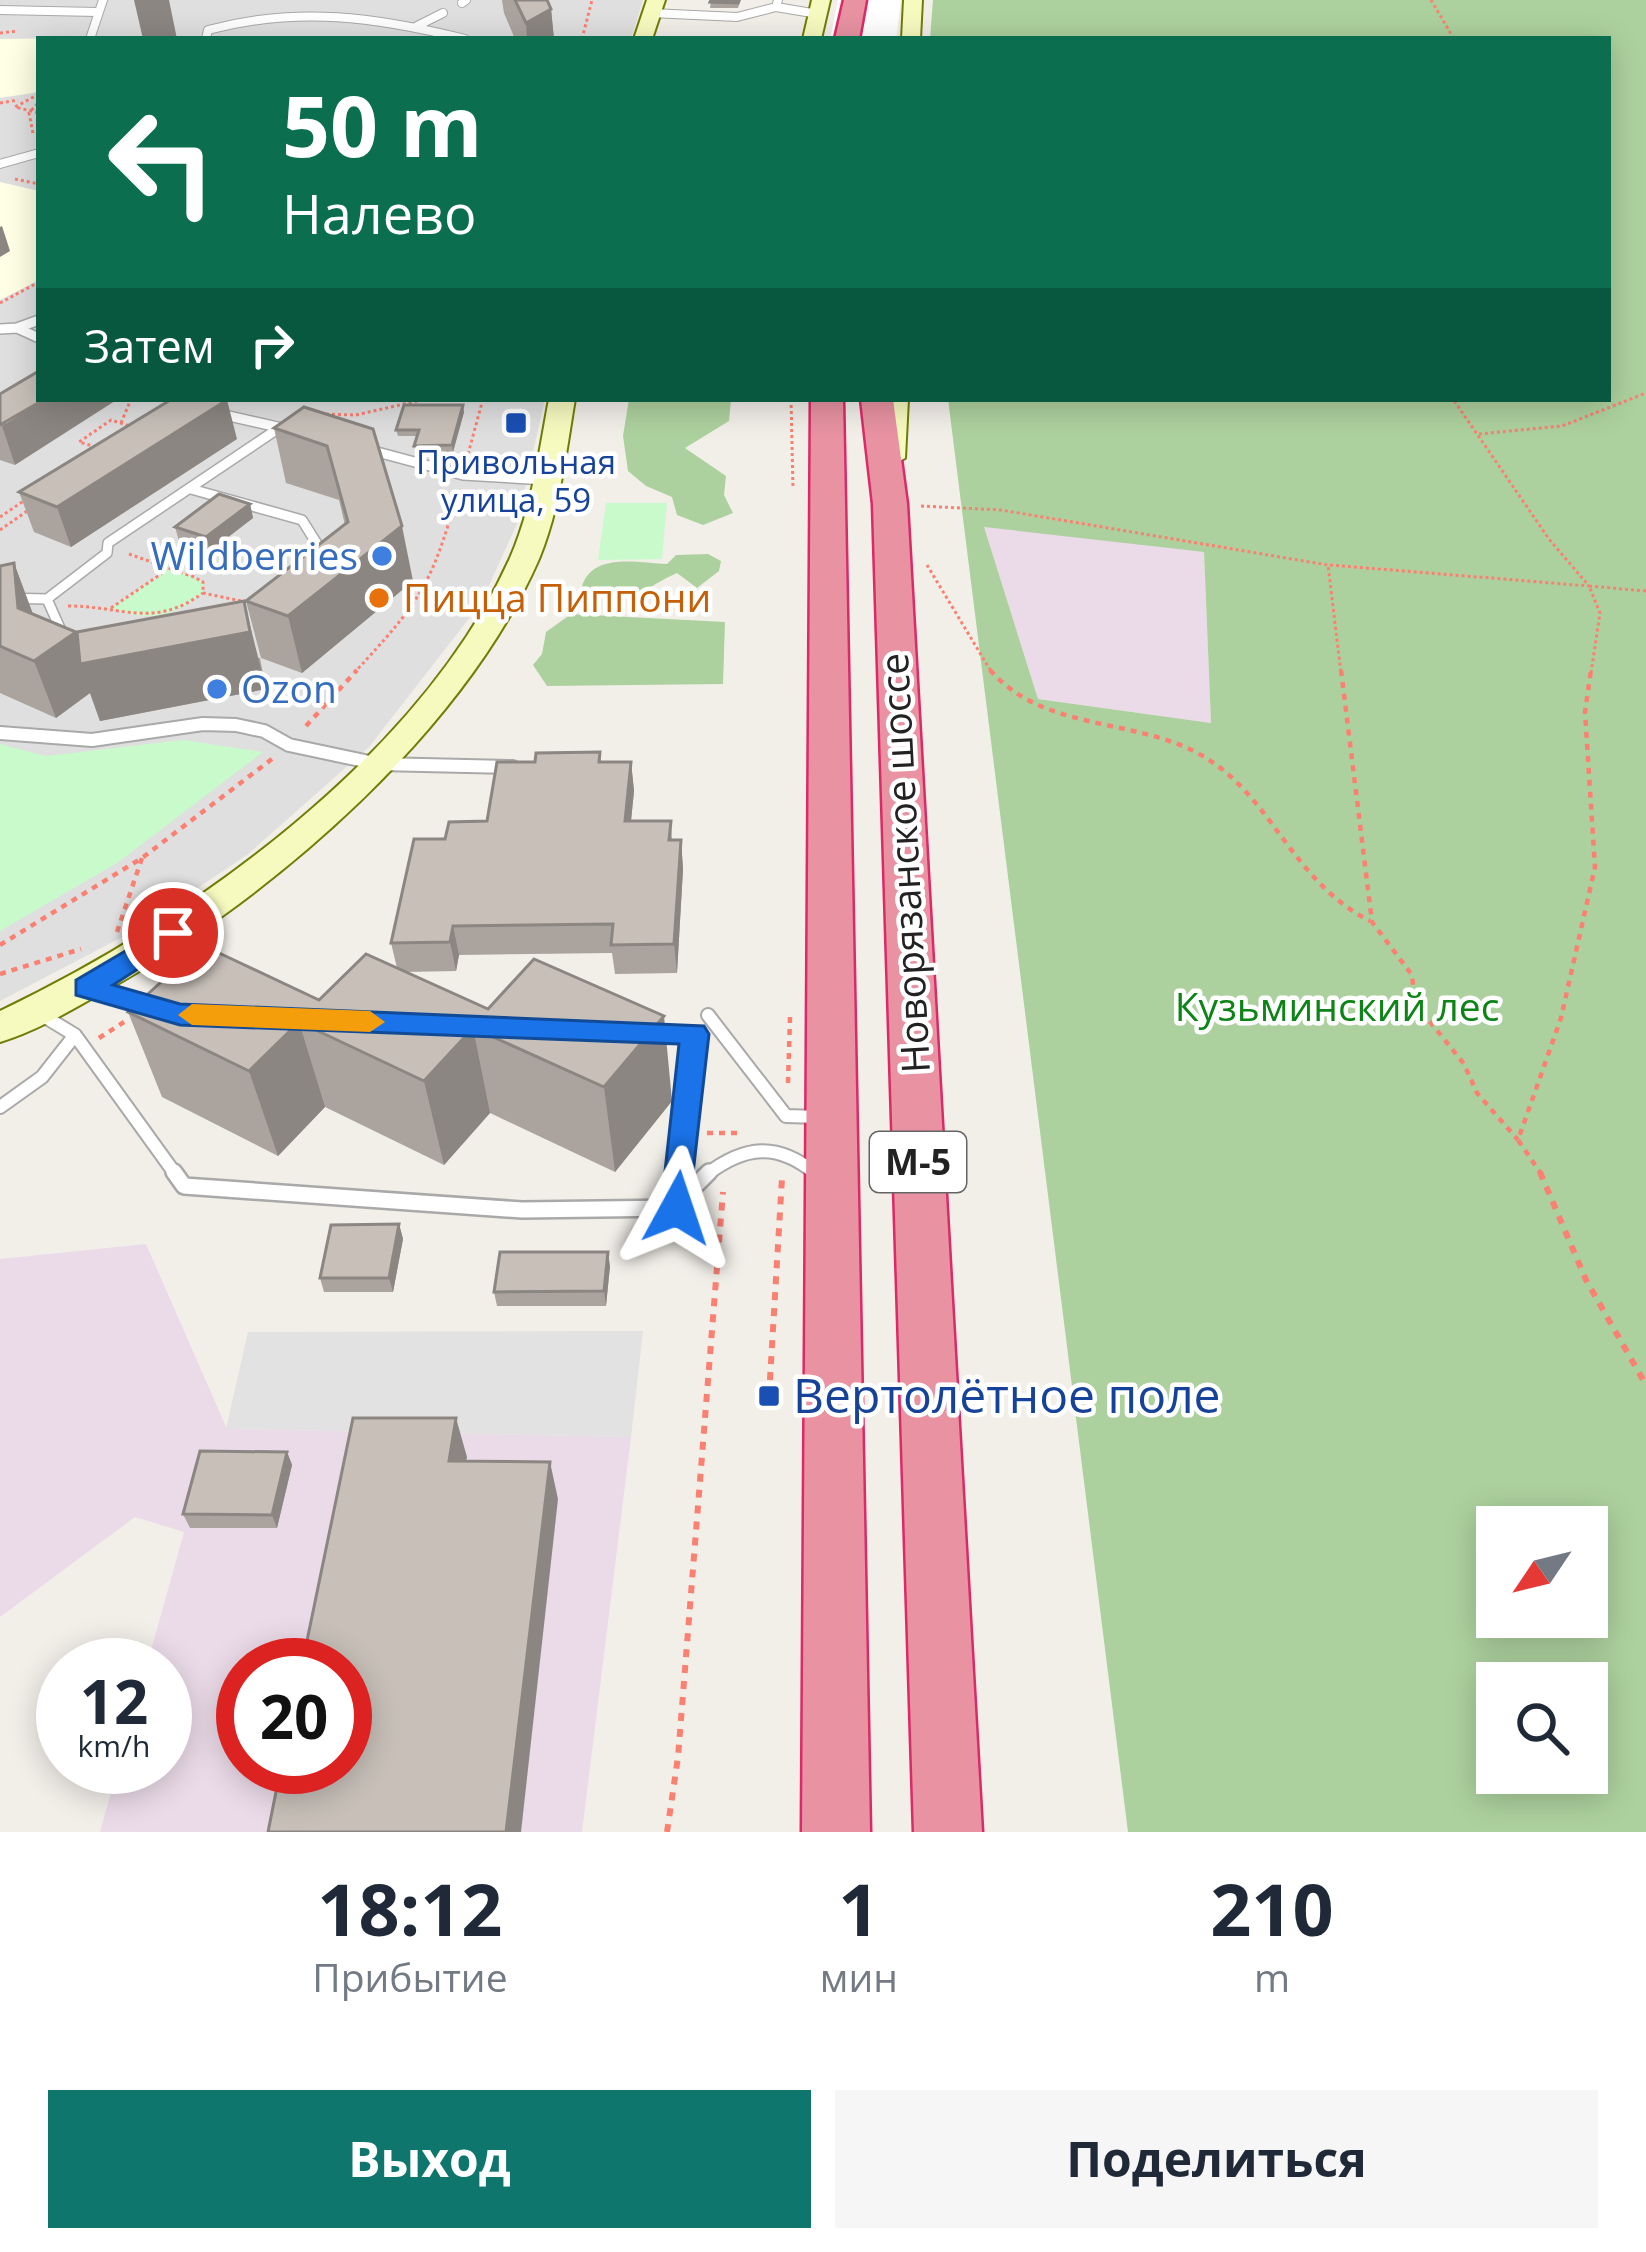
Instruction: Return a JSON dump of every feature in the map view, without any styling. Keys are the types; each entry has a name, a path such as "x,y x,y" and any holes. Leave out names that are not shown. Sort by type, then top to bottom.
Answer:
{"highway":[{"path":"849,36 855,0"},
{"name":"Новорязанское шоссе","path":"827,402 809,1117 832,1190 836,1832"},
{"name":"Новорязанское шоссе","path":"877,402 889,498 948,1832"}],"main road":[{"path":"910,36 913,0"},
{"path":"644,36 654,6"},
{"path":"0,1028 86,988 227,895 379,764 439,694 512,582 531,542 561,402"},
{"path":"812,402 828,500"},
{"path":"889,498 896,402"}],"lane":[{"path":"91,36 104,0"},
{"path":"654,6 737,17 777,3 819,7"},
{"path":"207,36 208,30 253,10 323,6 454,36"},
{"path":"0,10 98,13"},
{"path":"416,26 442,13"},
{"path":"0,164 36,154"},
{"path":"0,329 36,321"},
{"path":"17,328 36,337"},
{"path":"202,410 296,432"},
{"path":"0,598 49,603 107,553 108,543 279,428"},
{"path":"352,446 463,475 547,480"},
{"path":"190,489 302,520 319,547 316,579"},
{"path":"49,603 70,652"},
{"path":"0,733 92,740 203,724 264,731 289,745 379,764 531,767"},
{"path":"86,988 165,1010"},
{"path":"37,1012 75,1035 184,1186 522,1210 677,1204 710,1166 743,1151 784,1151 807,1163 832,1190"},
{"path":"708,1015 809,1117"},
{"path":"624,1031 694,1034 677,1204"},
{"path":"0,1107 42,1077 75,1035"}],"path":[{"path":"583,36 592,0"},
{"path":"1431,0 1452,36"},
{"path":"0,106 36,95"},
{"path":"14,107 22,99"},
{"path":"29,113 36,105"},
{"path":"0,106 36,112"},
{"path":"29,113 33,133"},
{"path":"0,303 36,284"},
{"path":"1478,434 1562,427 1646,393"},
{"path":"121,423 130,402"},
{"path":"392,402 393,408"},
{"path":"312,414 356,415 415,402"},
{"path":"0,945 142,858 289,745 413,609 437,568 483,402"},
{"path":"1455,402 1550,539 1589,586 1600,614 1585,712 1595,867 1561,1018 1518,1140"},
{"path":"84,460 101,449 79,442 111,420 146,431"},
{"path":"0,517 34,494"},
{"path":"889,498 1001,510 1328,565 1646,591"},
{"path":"0,530 38,504"},
{"path":"108,543 164,572"},
{"path":"926,563 999,681 1059,712 1167,738 1204,756 1231,775 1315,887 1372,922 1412,975 1415,1003 1464,1064 1477,1093 1537,1165 1586,1280 1646,1385"},
{"path":"1328,565 1372,922"},
{"path":"111,608 171,568 203,582 203,592 188,606 126,627"},
{"path":"203,592 257,604"},
{"path":"49,603 111,608 144,618"},
{"path":"115,937 142,858"},
{"path":"0,974 93,945"},
{"path":"789,1059 809,1117"},
{"path":"769,1396 784,1151"},
{"path":"667,1832 678,1756 725,1160"}],"shaded area":[{"path":"0,0 643,0 632,36 36,36 36,402 544,402 517,524 481,603 369,747 247,855 130,933 0,1001"},
{"path":"36,38 36,92 0,98 0,39"},
{"path":"0,182 36,190 36,282 0,300"},
{"path":"983,526 1204,552 1211,723 1038,699"},
{"path":"146,1244 227,1429 631,1437 582,1832 100,1832 111,1794 192,1794 192,1638 155,1638 184,1532 135,1517 0,1617 0,1259"},
{"path":"643,1331 631,1437 226,1429 248,1332"}],"green space":[{"name":"Кузьминский лес","path":"933,0 1646,0 1646,1832 1128,1832 948,402 1611,402 1611,36 930,36","holes":["984,527 1204,552 1211,723 1038,699"]},
{"path":"629,402 731,402 729,421 685,448 726,476 724,495 733,513 703,525 677,515 672,497 646,486 628,471 623,436"},
{"path":"606,503 667,503 662,559 598,560"},
{"path":"708,554 721,561 719,571 697,588 677,573 626,598 586,595 582,586 588,575 606,564 667,564 676,555"},
{"path":"171,568 203,582 203,593 159,615 111,608"},
{"path":"571,614 725,622 723,684 547,686 533,665 542,654 546,632"},
{"path":"183,740 263,752 117,863 0,931 0,744 46,756"}],"pier":[{"path":"838,0 901,0 896,36 831,36"}],"building":[{"path":"515,0 547,0 551,9 526,23"},
{"path":"36,373 36,402 40,402 0,425 0,394"},
{"path":"167,402 224,402 57,507 19,492"},
{"path":"404,405 463,405 452,445 414,446 419,430 396,430"},
{"path":"304,407 373,429 402,526 288,616 246,601 348,522 327,446 274,428"},
{"path":"219,494 250,504 206,537 175,527"},
{"path":"14,563 18,608 76,632 34,661 0,646 0,566"},
{"path":"244,601 250,632 80,664 77,632"},
{"path":"600,752 599,762 631,762 625,821 671,821 669,840 681,840 674,944 611,945 613,924 453,926 450,942 391,943 414,839 445,839 449,822 487,821 497,762 535,762 536,753"},
{"path":"202,945 319,1000 366,954 488,1009 534,959 664,1016 604,1087 473,1028 424,1081 299,1022 249,1071 128,1012"},
{"path":"399,1224 389,1278 320,1278 331,1225"},
{"path":"500,1252 608,1252 604,1291 494,1292"},
{"path":"353,1418 456,1418 449,1461 550,1462 506,1832 268,1832 276,1794 372,1794 372,1638 308,1638"},
{"path":"200,1451 287,1452 272,1515 183,1514"}],"slow traffic":[{"path":"192,1015 370,1022"}],"place":[{"name":"Привольная улица, 59","path":"516,423"},
{"name":"Wildberries","path":"382,556"},
{"name":"Пицца Пиппони","path":"379,598"},
{"name":"Ozon","path":"217,689"},
{"name":"Вертолётное поле","path":"769,1396"}],"route":[{"path":"173,933 86,988 180,1014 694,1034 677,1208"}]}
